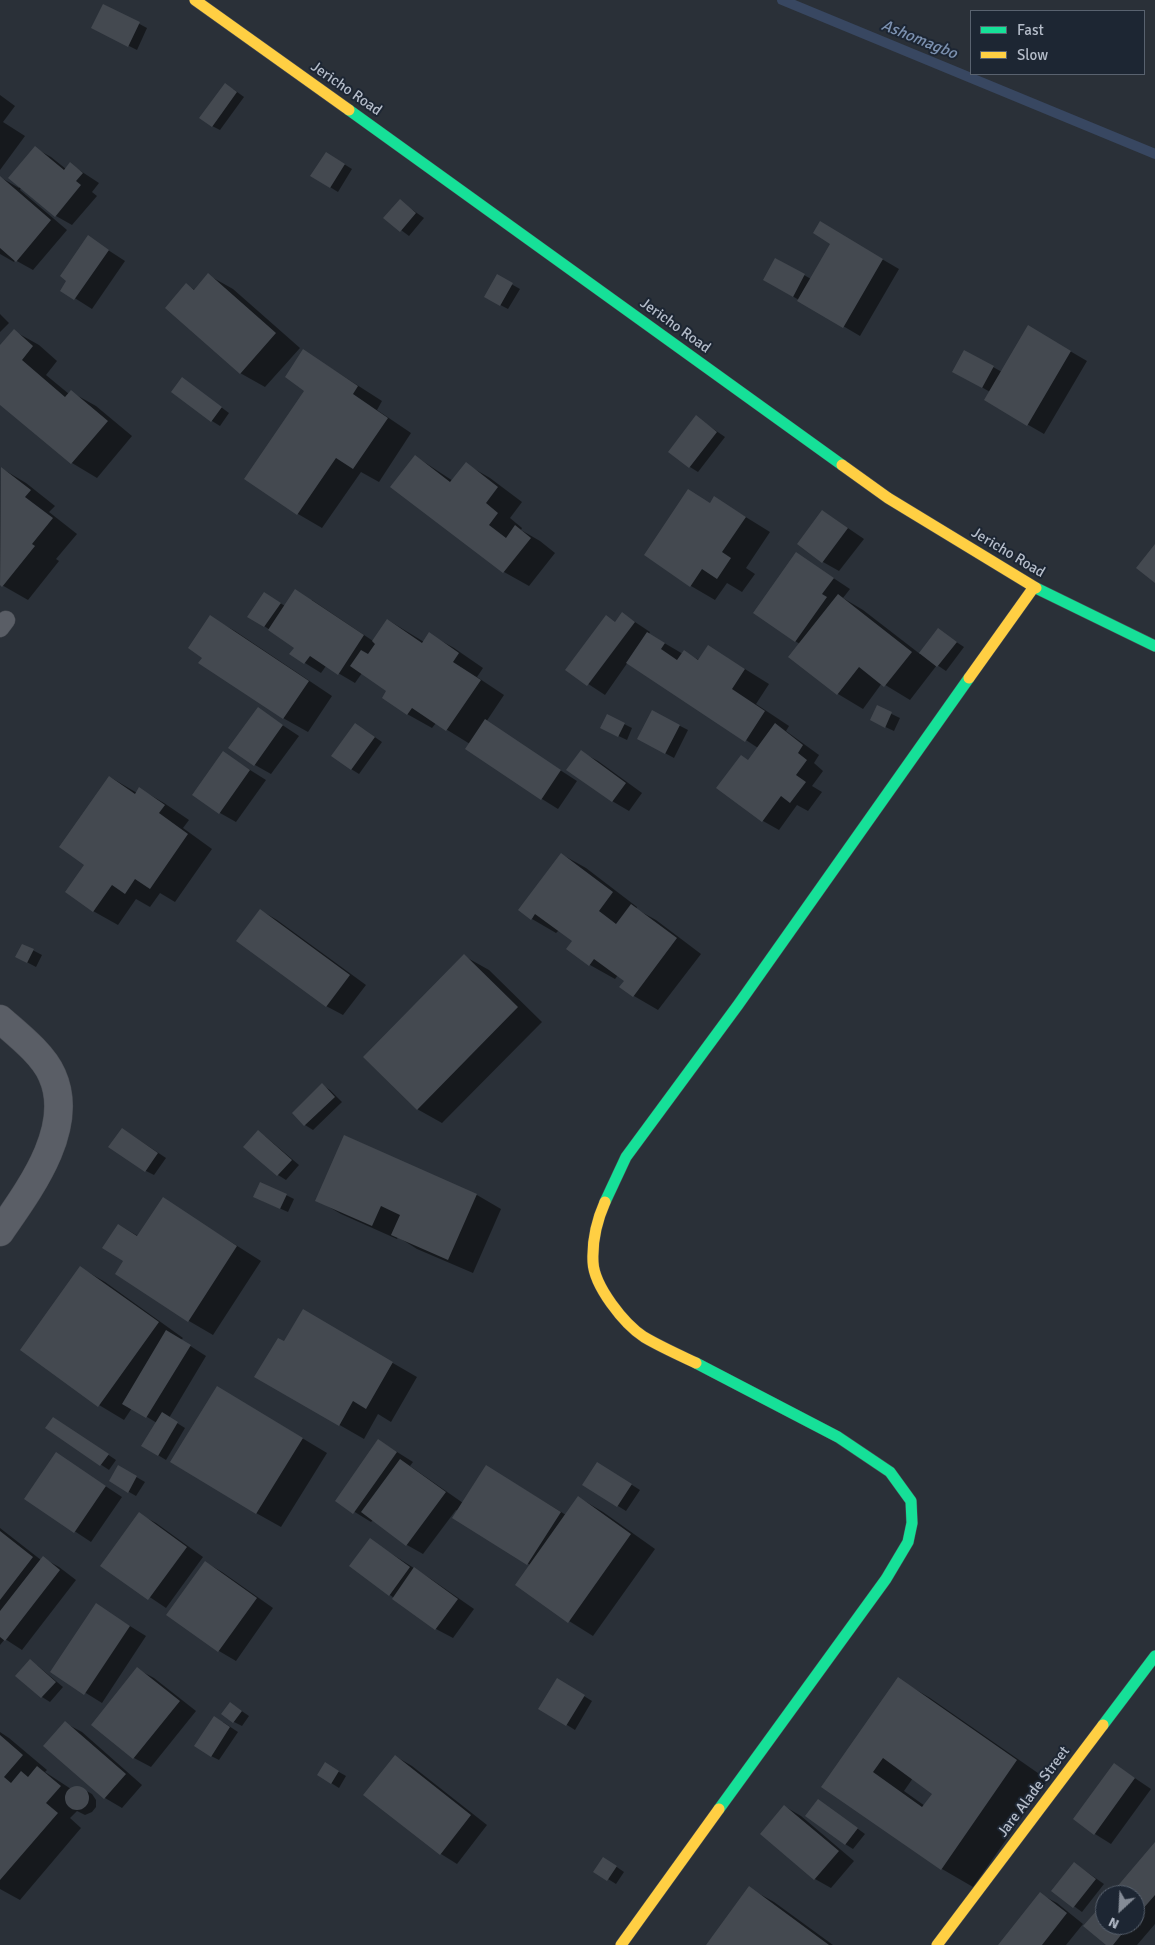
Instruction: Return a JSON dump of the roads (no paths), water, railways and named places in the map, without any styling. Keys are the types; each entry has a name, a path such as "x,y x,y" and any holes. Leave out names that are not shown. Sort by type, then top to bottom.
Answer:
{"street":[{"name":"Jericho Road","path":"195,0 881,492 1034,587 1155,646"},
{"path":"621,1945 886,1580 908,1542 912,1522 911,1501 890,1472 838,1437 643,1336 623,1318 604,1293 593,1263 597,1220 626,1157 738,1005 1034,587"},
{"path":"0,1019 30,1044 52,1074 60,1104 56,1129 41,1168 0,1232"},
{"name":"Jare Alade Street","path":"937,1945 1155,1656"}],"waterway":[{"name":"Ashomagbo","path":"782,0 1155,154"}]}
